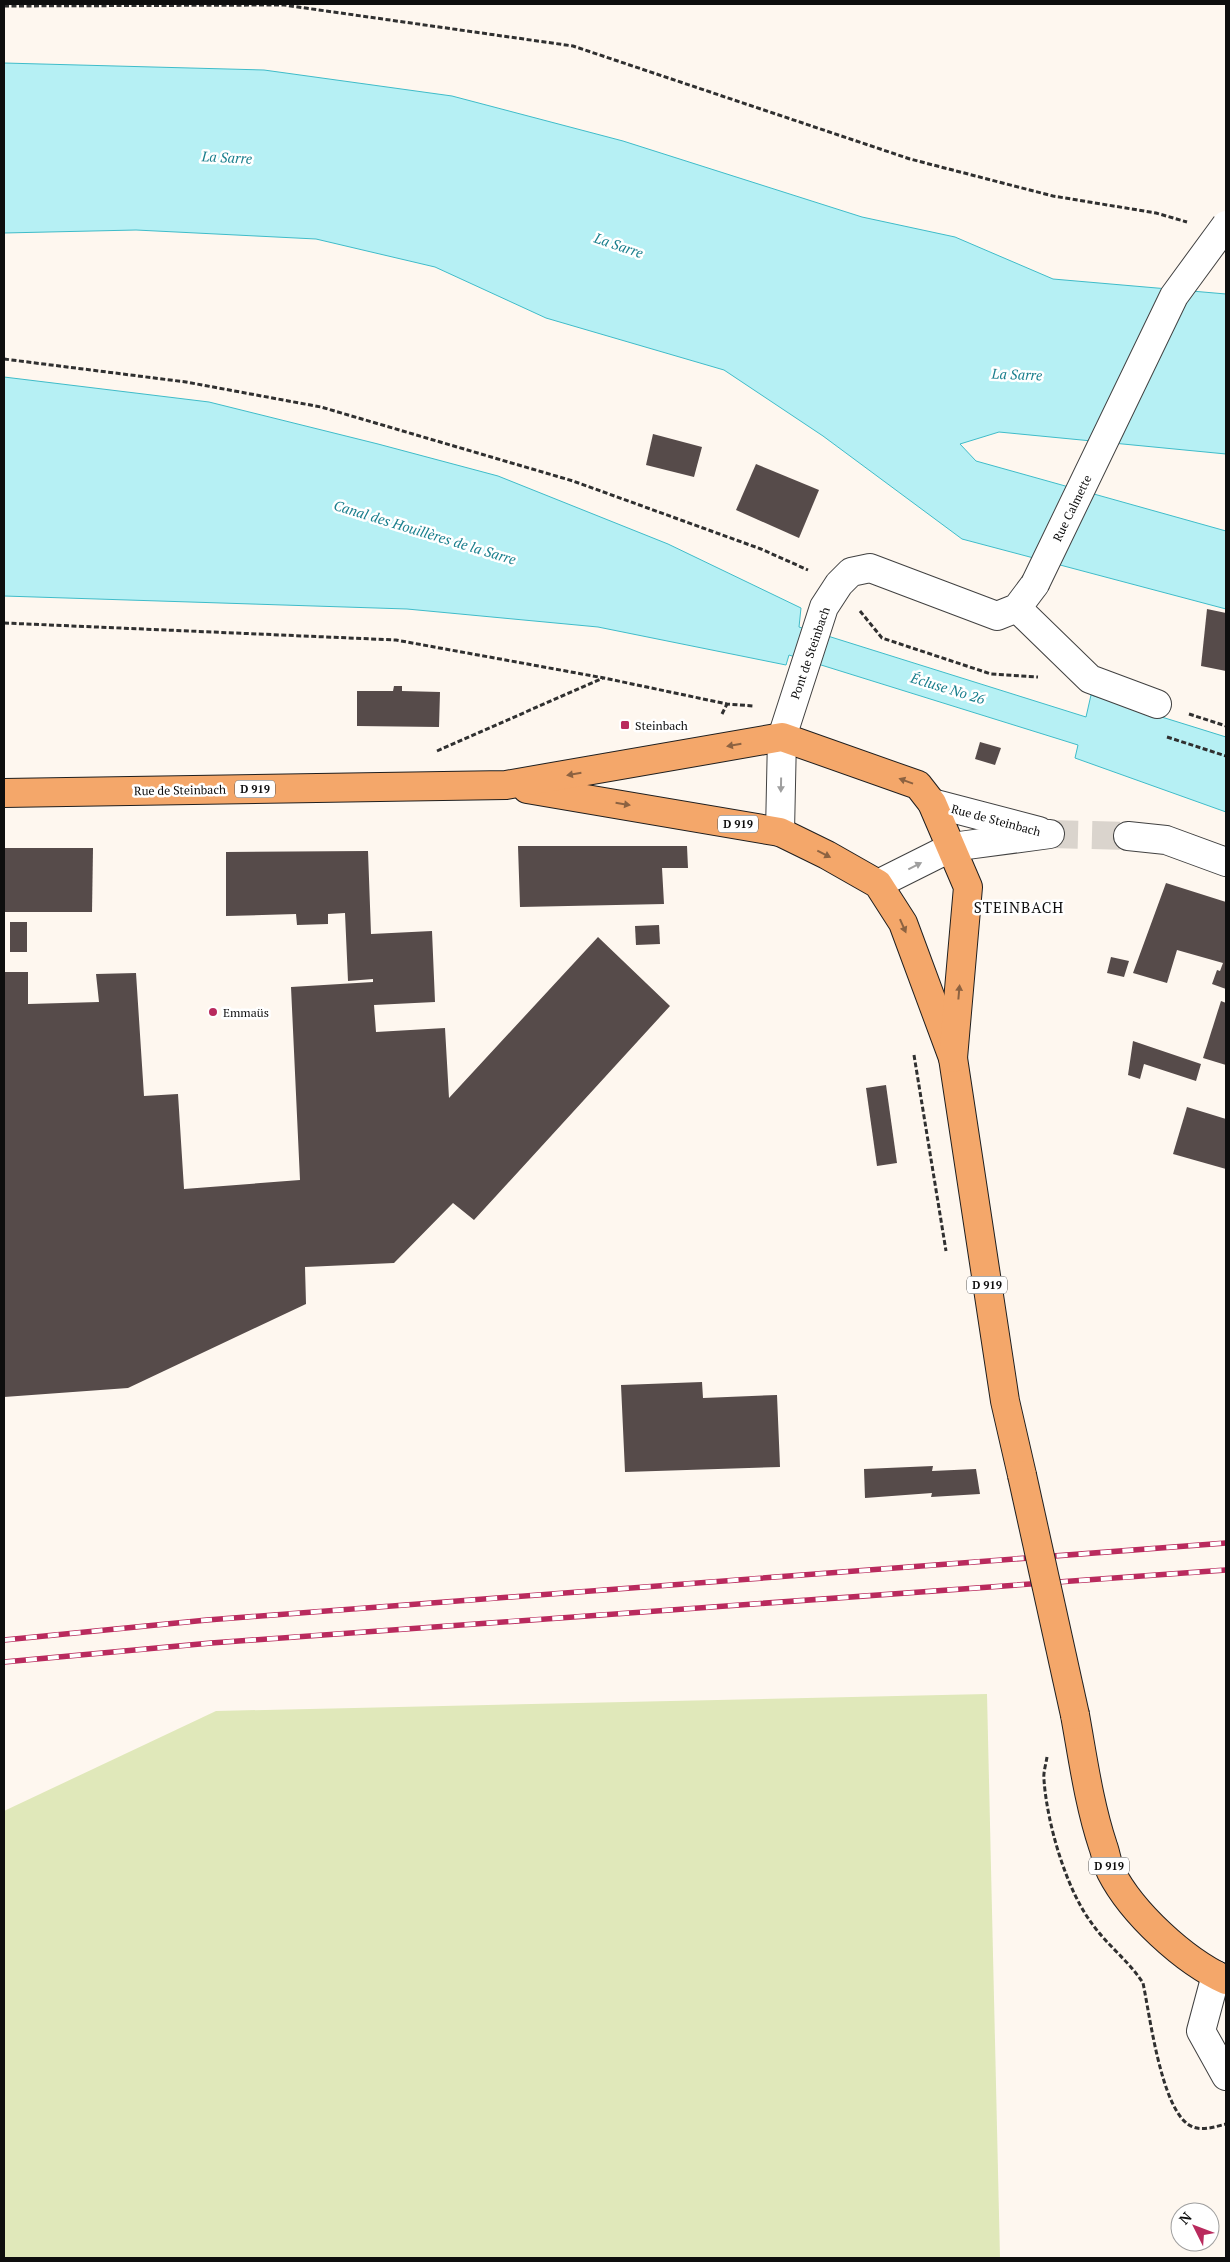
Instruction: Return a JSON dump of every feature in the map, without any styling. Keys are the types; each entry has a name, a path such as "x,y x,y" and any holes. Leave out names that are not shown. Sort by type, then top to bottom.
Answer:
{"main road":[{"path":"506,786 782,737 918,785 932,803 952,847"},
{"name":"Rue de Steinbach","path":"4,792 506,786"},
{"name":"D 919","path":"506,786 780,832"},
{"path":"780,832 827,855 878,884"},
{"name":"D 919","path":"952,847 968,887 953,1058"},
{"name":"D 919","path":"878,884 903,923 953,1058 1005,1400 1075,1716 1096,1823 1111,1872 1138,1911 1162,1937 1221,1978"}],"street":[{"name":"Rue Calmette","path":"1017,608 1035,584 1174,296 1226,225"},
{"path":"831,595 851,572 870,568 997,616 1017,608 1090,679 1157,704"},
{"name":"Pont de Steinbach","path":"780,832 782,737 831,595"},
{"name":"Rue de Steinbach","path":"932,803 1050,834 952,847"},
{"path":"1128,836 1166,840 1226,862"},
{"path":"878,884 952,847"},
{"path":"1221,1978 1201,2031 1226,2076"}],"path":[{"path":"4,6 284,4 573,46 910,159 1053,196 1156,213 1191,224"},
{"path":"4,359 186,382 321,406 573,481 761,549 831,595 860,611 882,638 991,674 1090,679"},
{"path":"4,623 396,640 604,678 727,704"},
{"path":"430,754 604,678"},
{"path":"1157,704 1226,726"},
{"path":"913,1049 946,1253"},
{"path":"1075,1716 1047,1752 1044,1778 1051,1826 1069,1881 1091,1923 1107,1944 1133,1968 1143,1983 1167,2096 1178,2116 1190,2126 1206,2129 1226,2124"}],"green space":[{"path":"987,1694 1000,2258 4,2258 4,1811 216,1711"}],"water":[{"name":"La Sarre","path":"4,63 264,70 452,96 623,141 862,217 955,237 1053,279 1226,294 1226,454 999,432 960,444 976,461 1226,531 1226,609 962,539 823,436 724,370 546,318 435,267 316,239 136,230 4,233"},
{"path":"4,377 209,402 498,476 668,544 801,608 799,627 1086,717 1091,695 1226,737 1226,812 1075,758 1078,745 789,655 786,665 598,627 407,609 4,596"}],"building":[{"path":"653,434 702,447 694,477 646,465"},
{"path":"756,464 819,490 799,538 736,510"},
{"path":"1207,609 1226,613 1226,671 1201,666"},
{"path":"394,686 402,686 402,691 440,692 439,727 357,726 357,691 393,691"},
{"path":"980,742 1001,748 995,765 975,759"},
{"path":"518,846 687,846 688,868 662,868 664,904 520,907"},
{"path":"4,848 93,848 92,912 4,912"},
{"path":"368,851 371,934 432,931 435,1002 374,1005 376,1032 445,1028 449,1098 598,937 670,1006 474,1220 453,1203 394,1263 305,1267 306,1304 128,1388 4,1397 4,972 28,972 28,1004 99,1002 96,974 136,973 144,1096 178,1094 184,1189 300,1180 291,987 373,982 373,979 348,981 345,913 328,914 328,924 297,925 296,914 226,916 226,852"},
{"path":"1166,883 1226,902 1226,989 1212,984 1217,970 1220,971 1223,963 1177,950 1167,983 1133,973"},
{"path":"10,922 27,922 27,952 10,952"},
{"path":"659,925 660,944 636,945 635,926"},
{"path":"1111,957 1129,961 1124,977 1107,973"},
{"path":"1221,1001 1226,1003 1226,1065 1203,1058"},
{"path":"1133,1041 1201,1064 1196,1081 1144,1064 1140,1079 1128,1075"},
{"path":"886,1085 897,1163 877,1166 866,1088"},
{"path":"1187,1107 1226,1119 1226,1169 1173,1154"},
{"path":"702,1382 703,1398 777,1395 780,1467 625,1472 621,1385"},
{"path":"933,1466 932,1471 976,1469 980,1494 931,1497 932,1493 865,1498 864,1469"}],"tunnel":[{"path":"1050,834 1128,836"}],"railway":[{"path":"4,1640 207,1620 1226,1543"},
{"path":"4,1662 211,1643 1226,1570"}],"place":[{"name":"Steinbach","path":"625,725"},
{"name":"Emmaüs","path":"213,1012"}],"district":[{"name":"STEINBACH","path":"1019,907"}],"water label":[{"name":"Canal des Houillères de la Sarre","path":"425,532"},
{"name":"Écluse No 26","path":"948,688"}]}
